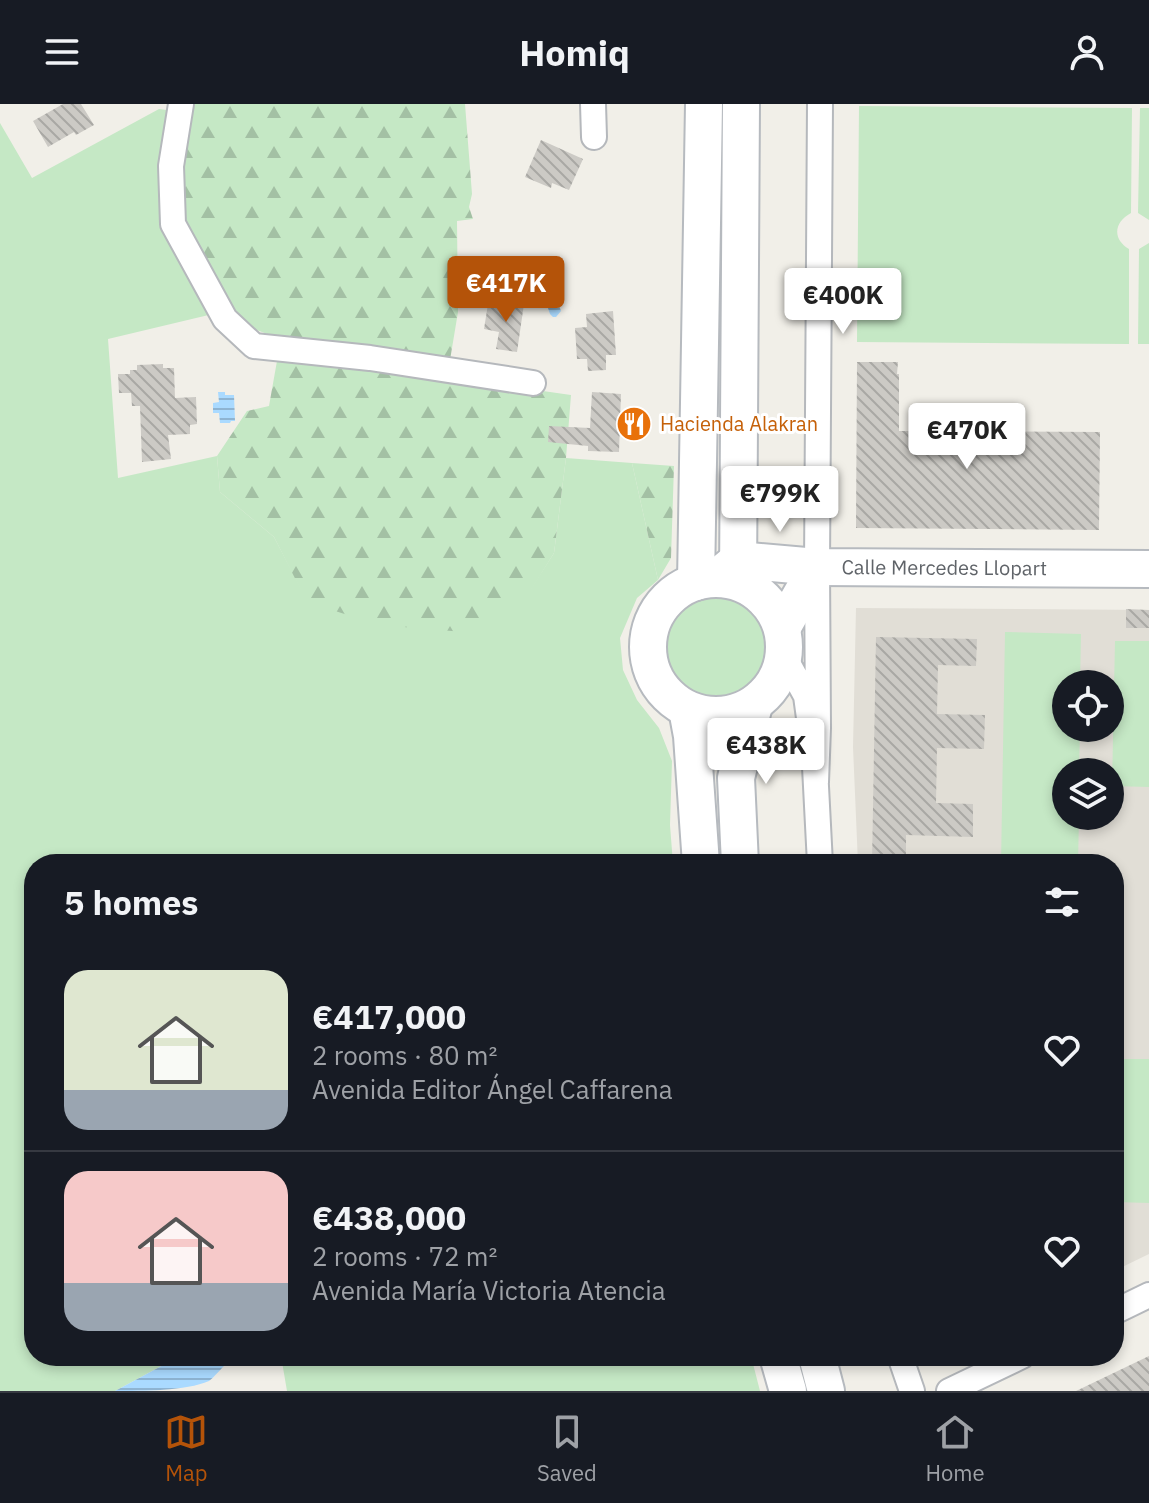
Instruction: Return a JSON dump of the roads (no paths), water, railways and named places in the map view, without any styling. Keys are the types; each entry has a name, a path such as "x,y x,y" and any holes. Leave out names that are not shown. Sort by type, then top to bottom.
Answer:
{"main road":[{"path":"704,104 722,576"},
{"path":"722,576 741,104"},
{"path":"783,642 766,599 722,576 677,591 663,605 653,623 648,642 650,663 658,682 670,698 687,709 721,716 754,705 775,684 783,642 817,567"},
{"name":"Calle Mercedes Llopart","path":"722,576 817,567 1149,569"},
{"path":"740,854 736,778 754,705"},
{"path":"687,709 692,736 700,854"},
{"path":"781,1366 788,1391"},
{"path":"820,1366 826,1391"}],"street":[{"path":"181,104 171,166 173,224 225,319 254,346 370,358 533,383"},
{"path":"593,104 594,137"},
{"path":"816,782 820,104"},
{"path":"783,642 806,696 816,782 820,854"},
{"path":"1124,1307 1149,1295"},
{"path":"903,1366 912,1391"},
{"path":"949,1391 1001,1366"}],"water":[{"path":"543,276 549,278 561,311 556,317 550,314 539,282"},
{"path":"218,392 234,395 235,421 220,423 219,413 213,413 213,403 219,402"},
{"path":"161,1366 224,1366 209,1381 188,1387 115,1391"}],"place":[{"name":"Hacienda Alakran","path":"634,424"}]}
